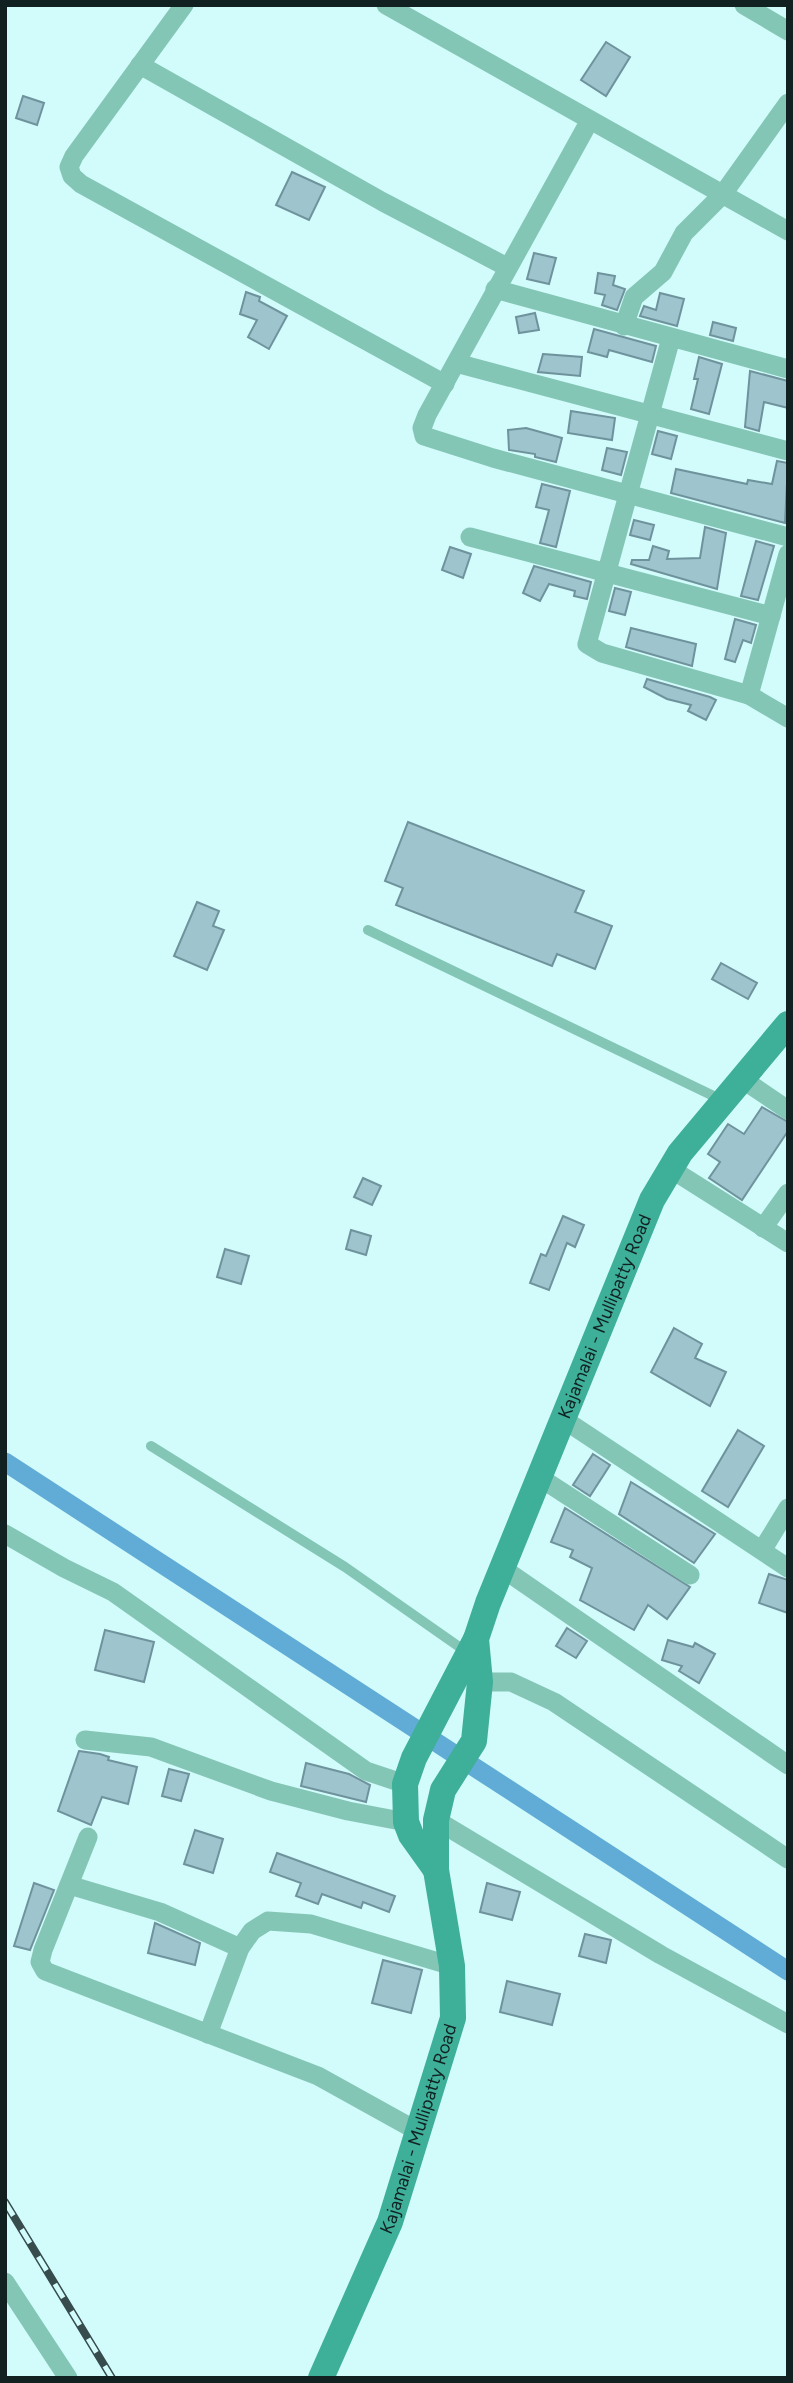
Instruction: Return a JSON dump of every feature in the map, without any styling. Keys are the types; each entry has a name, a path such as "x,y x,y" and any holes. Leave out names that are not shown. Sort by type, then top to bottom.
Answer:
{"main road":[{"name":"Kajamalai - Mullipatty Road","path":"436,1870 413,1839 406,1822 405,1784 414,1758 472,1646 652,1200 671,1169 788,1024"},
{"name":"Kajamalai - Mullipatty Road","path":"321,2378 390,2222 453,2018 452,1966 436,1870 436,1821 443,1790 474,1741 480,1682 472,1646"}],"street":[{"path":"184,5 74,156 69,167 72,176 81,184 444,384"},
{"path":"386,5 788,231"},
{"path":"744,5 788,31"},
{"path":"140,65 383,202 507,267"},
{"path":"624,326 634,297 663,272 684,233 723,194 788,103"},
{"path":"590,120 444,384 422,428 424,436 788,537"},
{"path":"495,289 788,369"},
{"path":"671,338 587,635 587,644 592,649 749,695 788,718"},
{"path":"456,363 788,451"},
{"path":"470,537 771,616"},
{"path":"749,695 786,567"},
{"path":"742,1079 788,1110"},
{"path":"671,1169 788,1243"},
{"path":"763,1228 788,1193"},
{"path":"563,1419 788,1568"},
{"path":"539,1477 690,1575"},
{"path":"763,1549 788,1508"},
{"path":"5,1534 113,1592 366,1771 405,1784"},
{"path":"502,1568 788,1765"},
{"path":"480,1682 511,1682 554,1702 788,1859"},
{"path":"85,1740 151,1747 271,1791 348,1811 406,1822"},
{"path":"436,1821 661,1955 788,2024"},
{"path":"88,1837 43,1950 40,1962 44,1971 318,2077 419,2132"},
{"path":"69,1885 160,1912 240,1948"},
{"path":"208,2034 240,1948 252,1931 268,1921 288,1920 311,1924 452,1966"},
{"path":"5,2282 68,2378"}],"lane":[{"path":"368,930 724,1101"},
{"path":"151,1446 472,1646"}],"building":[{"path":"606,42 630,57 606,96 581,80"},
{"path":"23,96 44,103 37,125 16,118"},
{"path":"292,172 325,187 309,220 276,205"},
{"path":"534,253 556,258 549,284 527,279"},
{"path":"598,273 615,276 613,285 625,289 617,310 602,305 605,295 595,293"},
{"path":"246,292 260,297 259,301 287,316 269,349 248,337 257,320 240,314"},
{"path":"660,293 684,299 677,326 640,316 644,306 656,310"},
{"path":"535,313 539,330 519,333 516,317"},
{"path":"713,322 736,328 733,341 710,335"},
{"path":"594,329 656,346 652,362 609,350 607,357 588,352"},
{"path":"543,354 582,357 580,376 538,372"},
{"path":"699,357 722,364 709,414 691,409 698,379 694,379"},
{"path":"750,371 788,381 788,408 764,402 759,431 745,427"},
{"path":"571,411 615,418 612,440 568,433"},
{"path":"526,428 562,438 556,462 535,457 535,454 509,450 508,430"},
{"path":"658,431 677,436 671,459 652,454"},
{"path":"607,448 627,452 621,475 602,470"},
{"path":"777,461 788,463 785,523 671,493 676,469 747,484 748,480 772,484"},
{"path":"542,484 570,491 556,547 540,543 549,510 536,507"},
{"path":"634,520 654,525 650,540 630,535"},
{"path":"705,527 726,533 717,589 631,564 632,560 649,560 653,546 669,551 667,559 700,558"},
{"path":"756,541 774,546 758,600 741,596"},
{"path":"450,547 471,554 463,578 442,570"},
{"path":"534,566 591,582 587,599 574,596 575,591 549,584 540,601 523,593"},
{"path":"615,588 631,592 625,615 609,611"},
{"path":"735,619 756,625 751,643 743,640 735,662 725,659"},
{"path":"631,628 696,644 692,666 626,647"},
{"path":"647,679 716,700 706,720 688,711 691,705 667,699 644,687"},
{"path":"408,822 584,891 575,912 612,926 595,969 557,954 552,966 396,905 403,888 385,881"},
{"path":"197,902 219,911 213,926 224,930 207,970 174,956"},
{"path":"721,963 757,983 748,999 712,979"},
{"path":"762,1107 788,1122 788,1131 742,1200 709,1178 720,1162 708,1154 728,1124 744,1134"},
{"path":"363,1178 381,1186 372,1205 354,1197"},
{"path":"563,1216 584,1225 575,1247 567,1243 549,1290 530,1283 541,1254 546,1256"},
{"path":"351,1230 371,1236 366,1255 346,1249"},
{"path":"225,1249 249,1256 241,1284 217,1277"},
{"path":"674,1328 702,1344 695,1358 726,1372 710,1406 651,1372"},
{"path":"738,1430 764,1446 728,1507 702,1491"},
{"path":"593,1454 610,1465 590,1496 573,1485"},
{"path":"631,1482 715,1534 694,1563 619,1514"},
{"path":"565,1508 690,1587 667,1619 648,1605 634,1630 580,1600 592,1568 570,1557 573,1550 551,1542"},
{"path":"769,1574 788,1580 788,1613 759,1603"},
{"path":"567,1628 587,1641 576,1658 556,1646"},
{"path":"105,1630 154,1642 144,1682 95,1670"},
{"path":"668,1640 693,1647 695,1643 715,1654 699,1683 679,1671 682,1666 662,1660"},
{"path":"79,1751 100,1754 109,1757 108,1760 137,1767 128,1804 102,1797 91,1825 58,1811"},
{"path":"306,1763 349,1774 370,1785 366,1802 301,1786"},
{"path":"169,1769 189,1774 181,1801 162,1796"},
{"path":"195,1830 223,1839 213,1873 184,1864"},
{"path":"277,1853 395,1896 389,1912 363,1902 361,1908 322,1894 318,1904 296,1896 301,1883 270,1872"},
{"path":"34,1883 54,1890 30,1950 14,1946"},
{"path":"487,1883 520,1892 512,1920 480,1912"},
{"path":"155,1923 200,1943 195,1965 148,1953"},
{"path":"585,1934 611,1940 606,1963 579,1956"},
{"path":"383,1960 422,1970 411,2013 372,2003"},
{"path":"507,1981 560,1994 552,2025 500,2012"}],"waterway":[{"path":"5,1462 788,1971"}],"railway":[{"path":"5,2202 112,2378"}]}
